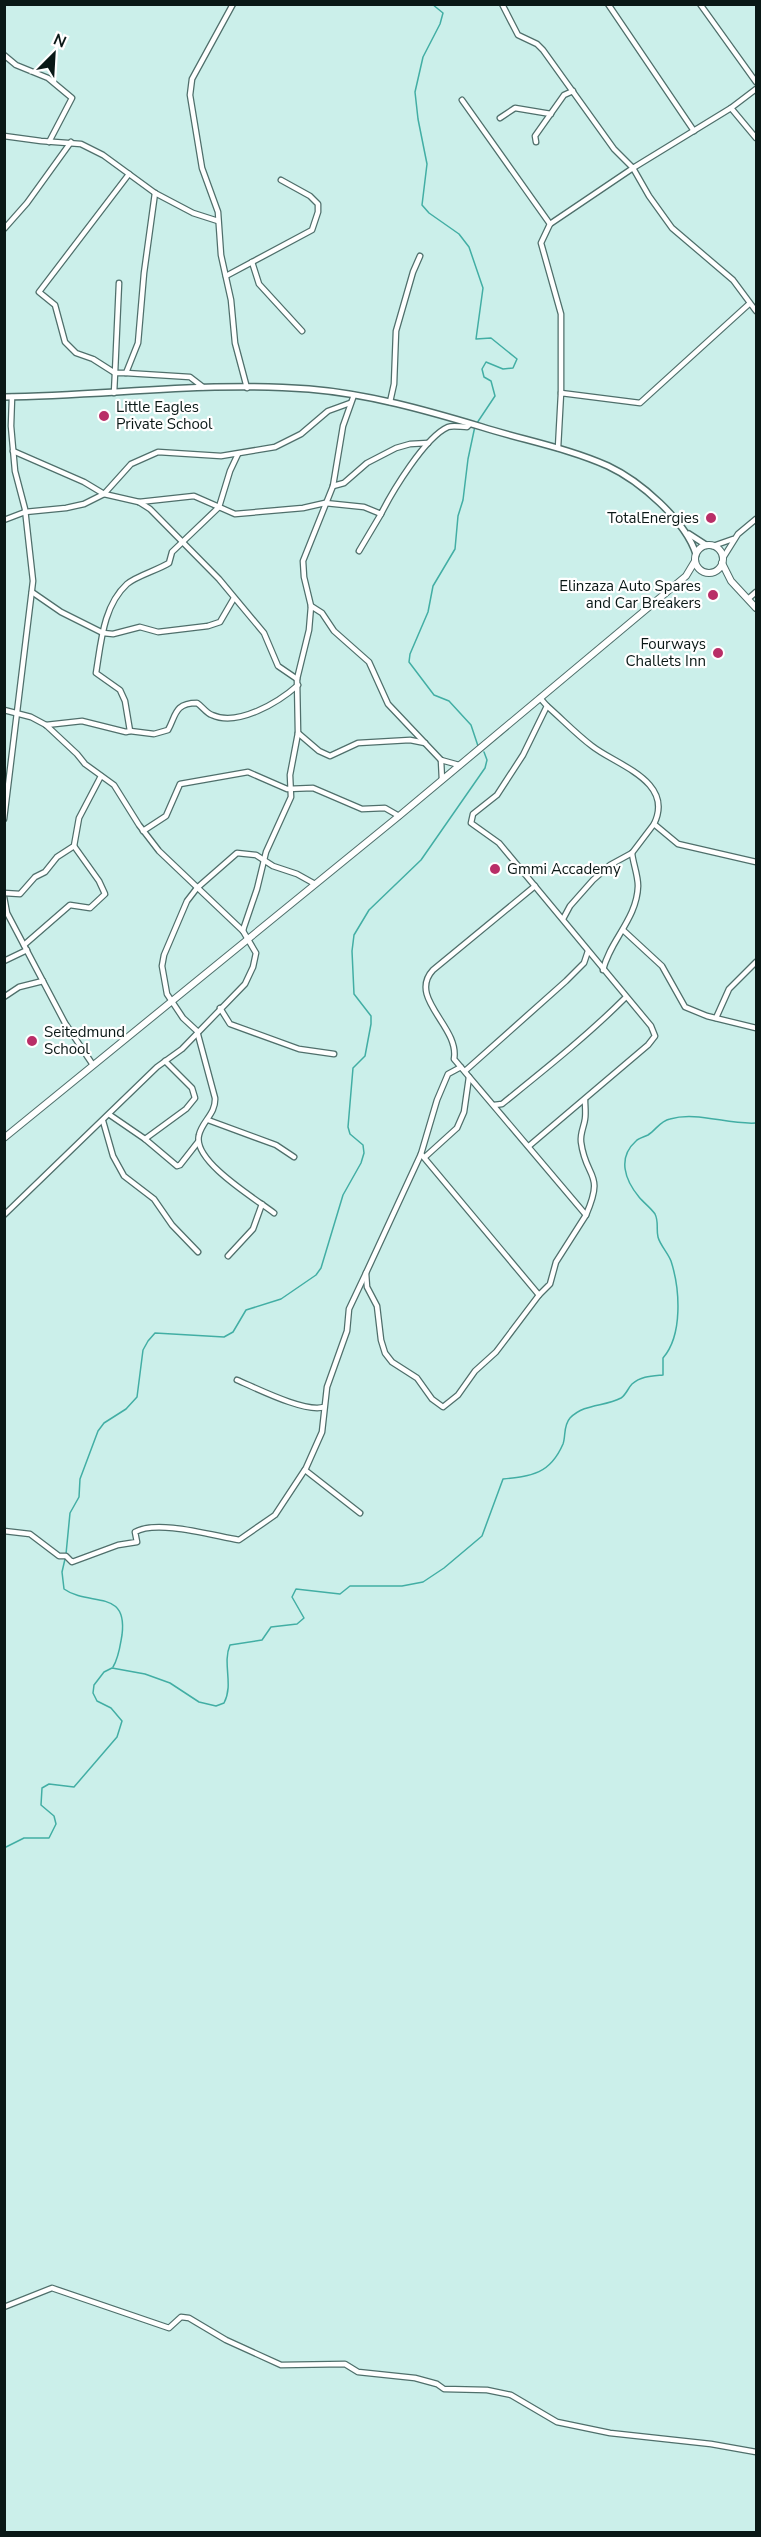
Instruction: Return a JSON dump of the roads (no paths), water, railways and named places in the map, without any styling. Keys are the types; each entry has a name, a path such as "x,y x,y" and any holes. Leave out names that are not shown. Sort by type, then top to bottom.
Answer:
{"main road":[{"path":"6,1136 399,816 686,576 695,557 710,546 720,551 731,581 756,608"},
{"path":"695,557 698,568 731,581"},
{"path":"686,576 718,569 722,561"}],"street":[{"path":"233,4 192,80 190,90 194,128 202,168 217,208 221,255 231,300 235,343 247,388"},
{"path":"502,4 518,35 537,44 614,149 633,168 649,196 672,228 733,280 756,311"},
{"path":"608,4 694,131"},
{"path":"700,4 756,82"},
{"path":"4,55 15,65 48,78 72,98 49,142"},
{"path":"558,448 561,314 541,243 550,224 633,168 731,108 756,89"},
{"path":"536,142 535,136 550,114 564,95 573,91"},
{"path":"462,100 550,224"},
{"path":"500,118 516,108 550,114"},
{"path":"731,108 756,138"},
{"path":"4,136 86,145 155,193 193,213 218,221"},
{"path":"4,229 27,203 71,142"},
{"path":"129,174 39,292 54,305 65,342 76,353 93,359 115,373 190,377 204,388"},
{"path":"226,276 309,233 315,222 318,204 314,199 281,180"},
{"path":"126,373 138,343 144,273 155,193"},
{"path":"390,402 394,384 396,331 420,256"},
{"path":"252,262 259,284 302,331"},
{"path":"114,393 119,283"},
{"path":"561,393 640,403 749,304"},
{"path":"4,819 32,592 32,555 25,512 17,484 7,396 247,388 308,389 354,394 390,402 558,448 609,466 640,486 674,517 686,532 695,557"},
{"path":"243,931 269,843 288,805 292,789 290,775 298,734 298,682 309,630 311,606 304,577 303,561 333,486 343,426 354,394"},
{"path":"4,520 25,512 76,506 104,494 128,466 138,459 158,452 205,456 238,454 252,449 275,447 293,439 328,411 350,403"},
{"path":"359,551 396,485 428,443 447,428 475,425"},
{"path":"333,486 344,483 367,463 396,447 428,443"},
{"path":"13,451 84,482 104,494 139,502 194,496 235,514 303,508 325,503 360,507 381,514"},
{"path":"130,731 125,701 120,690 96,673 102,633 109,611 127,584 170,563 172,552 219,507 238,454"},
{"path":"139,502 184,541 264,633 278,666 298,682"},
{"path":"722,561 733,539 756,519"},
{"path":"686,532 710,546 733,539"},
{"path":"32,592 61,612 102,633 119,634 140,627 158,632 208,626 220,622 234,598"},
{"path":"748,599 756,592"},
{"path":"311,606 322,613 334,631 366,659 375,672 386,702 441,760 459,765"},
{"path":"46,726 82,721 126,732 154,734 168,730 173,715 191,703 197,703 213,715 231,717 263,709 277,702 298,682"},
{"path":"540,698 593,747 625,764 644,779 657,800 658,816 632,853 610,865 570,906 563,919"},
{"path":"529,1146 648,1045 655,1036 651,1026 625,998 555,909 499,843 485,831 473,826 471,821 472,814 497,795 523,754 547,705"},
{"path":"4,710 31,717 46,726 85,764 118,789 143,831 159,851 243,931 256,954 253,967 244,984 182,1049 165,1060 4,1215"},
{"path":"298,734 325,756 330,756 358,743 410,740 425,743"},
{"path":"4,748 12,746"},
{"path":"441,760 442,780"},
{"path":"143,831 166,816 177,787 183,783 248,772 292,789 313,788 362,809 385,808 399,816"},
{"path":"4,960 26,948 70,905 90,908 105,894 99,881 74,846 79,818 101,776"},
{"path":"654,824 678,844 756,862"},
{"path":"4,892 20,894 34,877 45,872 57,857 74,846"},
{"path":"110,1115 178,1166 198,1142 199,1135 214,1109 214,1098 197,1031 183,1018 172,1002 164,981 164,955 182,909 197,888 237,853 250,853 315,884"},
{"path":"603,970 606,957 630,919 638,890 632,853"},
{"path":"4,1531 30,1534 59,1556 66,1556 72,1562 118,1545 137,1542 135,1532 142,1528 179,1528 239,1540 275,1515 305,1470 322,1432 327,1387 347,1331 349,1309 423,1155 437,1100 454,1059 455,1049 450,1037 426,997 427,979 433,970 535,886"},
{"path":"4,897 6,914 64,1023 93,1065"},
{"path":"555,909 570,906"},
{"path":"623,930 662,966 685,1007 756,1028"},
{"path":"448,1074 463,1069 484,1056 584,963 588,951"},
{"path":"584,963 606,957"},
{"path":"716,1018 729,989 756,962"},
{"path":"4,997 19,987 43,981"},
{"path":"494,1105 502,1104 589,1032 625,998"},
{"path":"220,1008 230,1024 299,1049 334,1054"},
{"path":"454,1059 585,1215"},
{"path":"145,1139 186,1109 195,1098 192,1088 165,1060"},
{"path":"423,1155 449,1137 459,1123 464,1112 469,1076"},
{"path":"366,1273 367,1287 377,1306 385,1353 392,1362 417,1378 440,1407 458,1395 475,1371 496,1352 550,1284 556,1262 594,1196 596,1183 582,1146 585,1099"},
{"path":"501,1113 502,1104"},
{"path":"208,1120 276,1145 294,1157"},
{"path":"103,1121 113,1156 124,1176 154,1199 172,1225 198,1252"},
{"path":"198,1142 205,1156 225,1176 274,1213"},
{"path":"423,1155 539,1295"},
{"path":"228,1256 253,1229 262,1204"},
{"path":"237,1380 288,1401 316,1408 324,1407"},
{"path":"305,1470 360,1513"},
{"path":"4,2307 52,2288 169,2328 181,2317 189,2318 226,2340 281,2365 345,2364 358,2372 415,2378 437,2384 444,2389 487,2390 511,2395 557,2422 610,2433 711,2444 756,2452"}],"waterway":[{"path":"432,4 443,13 440,24 423,57 415,92 427,164 422,205 429,213 459,234 469,247 483,288 476,339 491,338 517,359 513,368 503,369 486,362 482,369 484,377 491,381 495,396 475,426 463,500 458,516 455,549 433,586 428,612 410,654 409,662 434,695 449,701 471,725 478,746"},
{"path":"66,1554 70,1513 79,1497 80,1479 98,1431 104,1423 126,1409 137,1397 143,1350 155,1333 224,1337 233,1332 246,1310 281,1299 316,1275 321,1268 343,1195 364,1153 363,1145 350,1134 348,1127 353,1068 365,1056 371,1024 371,1016 354,994 352,951 354,935 369,910 421,860 485,768 487,760 484,752"},
{"path":"4,1848 24,1838 49,1838 56,1824 54,1816 41,1805 42,1788 49,1784 74,1787 117,1737 122,1721 111,1708 97,1701 93,1693 94,1685 104,1672 112,1668 145,1674 170,1683 199,1702 216,1706 224,1703 228,1689 227,1659 230,1645 262,1640 271,1627 297,1624 304,1618 292,1597 296,1589 340,1594 350,1586 402,1586 423,1582 444,1568 482,1536 503,1479 531,1475 552,1462 563,1444 566,1424 570,1418 588,1407 621,1398 639,1379 663,1375 663,1358 674,1337 677,1325 678,1298 674,1272 671,1261 658,1237 655,1214 639,1197 627,1176 626,1155 637,1140 670,1119 702,1117 756,1123"},
{"path":"65,1559 62,1572 64,1589 84,1597 105,1601 119,1611 122,1620 122,1635 113,1667"}],"place":[{"name":"Little Eagles Private School","path":"104,416"},
{"name":"TotalEnergies","path":"711,518"},
{"name":"Elinzaza Auto Spares and Car Breakers","path":"713,595"},
{"name":"Fourways Challets Inn","path":"718,653"},
{"name":"Gmmi Accademy","path":"495,869"},
{"name":"Seitedmund School","path":"32,1041"}]}
